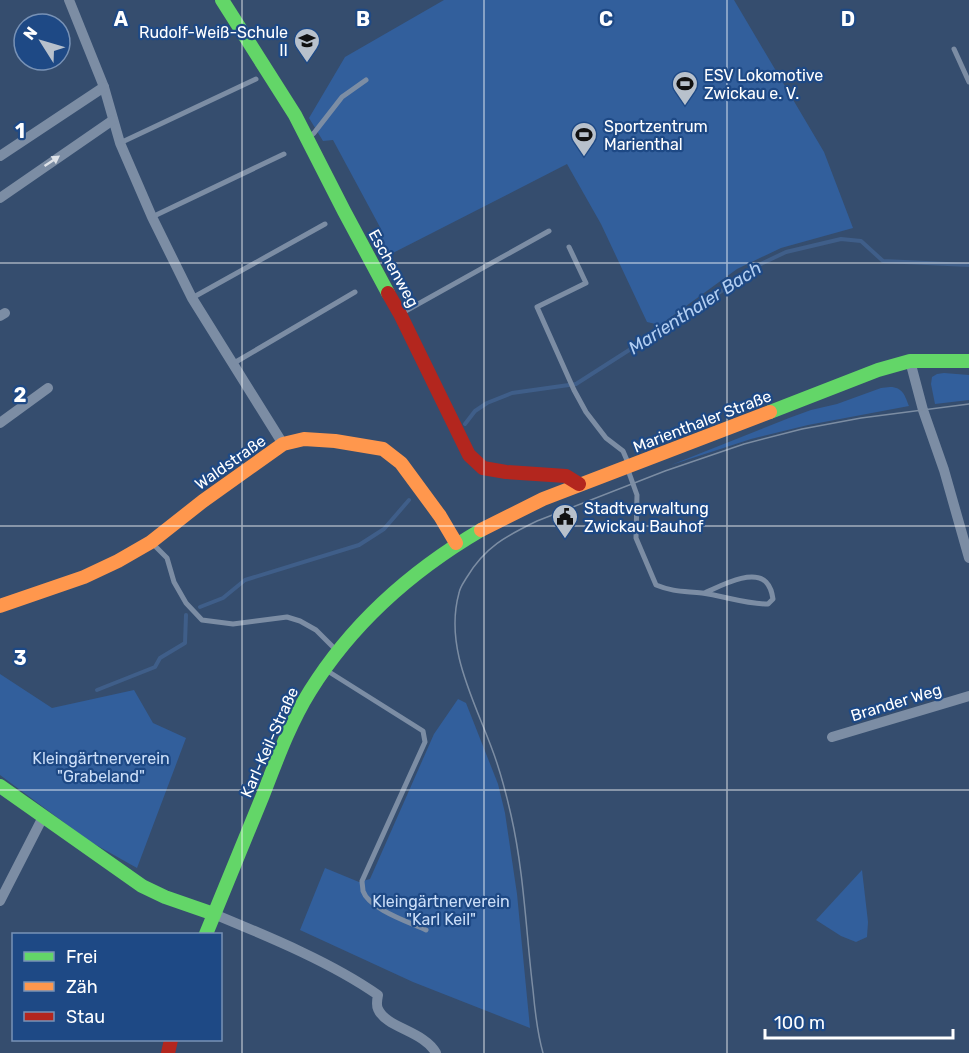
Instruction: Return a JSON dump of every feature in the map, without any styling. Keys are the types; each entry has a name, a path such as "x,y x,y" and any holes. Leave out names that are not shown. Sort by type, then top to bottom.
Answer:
{"street":[{"path":"69,0 104,87 120,143 152,217 192,298 283,444"},
{"name":"Eschenweg","path":"222,0 290,106 400,314 469,455 483,468 506,472 567,476 579,484"},
{"path":"0,156 104,87"},
{"path":"1,194 113,120"},
{"path":"910,361 969,558"},
{"name":"Marienthaler Straße","path":"456,543 498,520 579,484 878,370 910,361 969,361"},
{"path":"0,423 48,388"},
{"name":"Waldstraße","path":"1,601 84,577 118,561 151,542 203,501 283,444 304,439 335,441 383,449 401,463 440,516 456,543"},
{"name":"Karl-Keil-Straße","path":"206,933 300,706 353,631 418,570 456,543"},
{"name":"Brander Weg","path":"832,737 969,696"},
{"path":"0,786 142,886 302,952 358,981 378,995 377,1006 382,1017 428,1042 436,1053"},
{"path":"0,901 43,817"}],"lane":[{"path":"954,49 969,82"},
{"path":"120,143 256,79"},
{"path":"307,140 342,97 366,80"},
{"path":"152,217 284,154"},
{"path":"192,298 325,224"},
{"path":"400,314 549,231"},
{"path":"569,248 586,283 537,307 568,380 586,412 606,438 623,450 637,495 636,538 656,585 671,591 704,593 758,604 768,604 773,600 766,581 757,577 747,577 704,593"},
{"path":"234,363 355,292"},
{"path":"151,542 166,558 174,582 186,603 202,620 233,624 287,617 316,630 337,651"},
{"path":"325,669 423,732 424,742 362,881 367,898 380,909 426,930"}],"green space":[{"name":"Sportzentrum Marienthal","path":"444,0 734,0 824,152 853,228 781,248 737,269 660,325 647,322 601,224 567,164 385,257 373,234 381,229 333,140 323,141 309,118 345,57"},
{"path":"944,373 969,375 969,400 935,404 932,377"},
{"path":"890,387 901,390 909,406 808,425 751,439 671,465 811,410"},
{"name":"Kleingärtnerverein \"Grabeland\"","path":"0,674 52,708 134,690 153,723 186,738 137,868 89,841 0,775"},
{"name":"Kleingärtnerverein \"Karl Keil\"","path":"458,699 466,703 498,784 505,813 517,894 530,1028 413,982 300,930 325,868 359,882 370,879 434,734"},
{"path":"862,870 868,922 867,937 856,942 841,936 816,920"}],"waterway":[{"name":"Marienthaler Bach","path":"465,424 475,411 487,403 512,393 576,384 723,290 746,271 786,252 841,239 861,241 883,261 969,265"},
{"name":"Marienthaler Bach","path":"200,607 223,598 245,580 359,545 384,529 409,500"},
{"name":"Marienthaler Bach","path":"97,690 155,667 160,658 185,643 186,615"}],"tram line":[{"path":"543,1053 536,1022 522,880 511,815 498,765 463,673 458,653 455,613 460,591 467,577 489,550 516,532 537,521 665,471 744,444 802,429 861,418 969,404"}],"traffic: fast":[{"path":"222,0 295,115 388,293"},
{"path":"770,412 878,370 910,361 969,361"},
{"path":"206,933 290,728 327,666 345,642 385,600 431,563 481,530"},
{"path":"0,786 142,886 165,897 214,914"}],"traffic: slow":[{"path":"481,530 543,499 770,412"},
{"path":"0,606 84,577 118,561 151,542 203,501 283,444 304,439 335,441 383,449 401,463 440,516 456,543"}],"traffic: jam":[{"path":"388,293 469,455 483,468 566,476 579,484"},
{"path":"168,1053 171,1041"}],"place":[{"name":"Rudolf-Weiß-Schule II","path":"307,64"},
{"name":"ESV Lokomotive Zwickau e. V.","path":"685,107"},
{"name":"Sportzentrum Marienthal","path":"584,158"},
{"name":"Stadtverwaltung Zwickau Bauhof","path":"565,540"}]}
